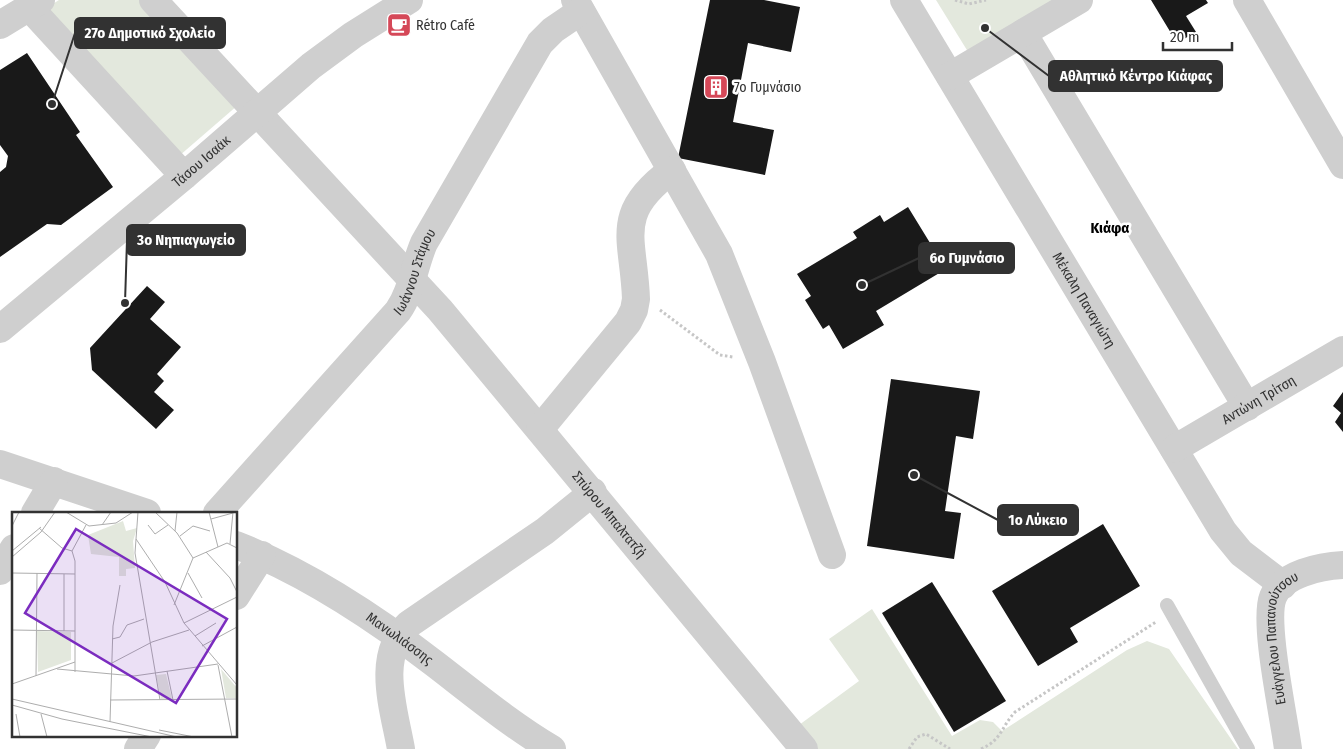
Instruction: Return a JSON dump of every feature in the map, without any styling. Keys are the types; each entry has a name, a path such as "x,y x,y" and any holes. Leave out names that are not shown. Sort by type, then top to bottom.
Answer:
{"street":[{"name":"Σπύρου Μπαλτατζή","path":"153,0 412,281 540,428 804,749"},
{"name":"Τάσου Ισαάκ","path":"0,329 332,50 409,0"},
{"name":"Μέκαλη Παναγιώτη","path":"904,0 1233,544 1283,585"},
{"path":"950,76 1079,0"},
{"path":"1247,0 1343,165"},
{"path":"0,25 35,4 184,176"},
{"path":"578,6 719,254 758,352 832,555"},
{"name":"Ιωάννου Στάμου","path":"218,512 398,311 412,281 416,263 428,235 540,43 578,6"},
{"path":"1023,33 1247,407"},
{"path":"540,428 622,332 634,310 636,299 629,229 633,214 658,180 672,170"},
{"name":"Αντώνη Τρίτση","path":"1174,449 1343,350"},
{"path":"0,464 144,512"},
{"path":"36,512 54,482"},
{"path":"402,749 389,668 390,657 399,635 409,624 559,521 594,492"},
{"name":"Μανωλιάσσης","path":"238,546 262,555 315,583 399,635 519,729 552,749"},
{"path":"0,571 12,551"},
{"path":"238,593 262,555"},
{"name":"Ευάγγελου Παπανούτσου","path":"1288,749 1270,620 1273,598 1283,585 1316,568 1343,565"},
{"path":"138,749 146,736"}],"lane":[{"path":"1169,609 1248,749"}],"path":[{"path":"955,0 969,4 986,0"},
{"path":"636,299 644,298 651,302 720,355 731,357 758,352"},
{"path":"981,749 998,739 1009,718 1021,708 1169,609"},
{"path":"909,749 917,737 926,734 950,749"}],"shaded area":[{"path":"59,0 143,0 238,105 179,156 45,9"},
{"path":"936,0 1065,0 970,55"},
{"path":"872,609 952,736 980,720 993,722 1002,731 1127,650 1147,641 1169,649 1238,749 818,749 799,725 859,681 829,639"}],"building":[{"name":"7ο Γυμνάσιο","path":"710,0 764,0 800,7 791,52 748,43 733,122 774,130 765,175 678,158"},
{"path":"1151,0 1206,0 1208,3 1186,16 1196,32 1177,43"},
{"path":"27,53 80,132 76,135 113,187 61,225 47,224 0,257 0,172 6,167 8,156 0,145 0,70"},
{"path":"908,207 946,269 876,311 884,325 843,349 829,325 823,329 805,300 811,296 797,274 857,238 853,232 880,215 884,222"},
{"path":"147,286 165,302 150,319 181,347 157,374 164,381 154,392 174,410 156,429 92,370 90,348"},
{"path":"891,379 980,391 973,439 956,436 945,511 961,513 954,559 867,546"},
{"path":"1343,392 1343,432 1335,422 1341,413 1333,406"},
{"path":"1103,524 1140,586 1070,628 1078,642 1038,666 992,591"},
{"path":"932,582 1006,701 954,732 882,613"}],"place":[{"name":"Rétro Café","path":"399,25"},
{"name":"Αθλητικό Κέντρο Κιάφας","path":"985,28"},
{"name":"7ο Γυμνάσιο","path":"716,87"},
{"name":"27ο Δημοτικό Σχολείο","path":"52,104"},
{"name":"6ο Γυμνάσιο","path":"862,285"},
{"name":"3ο Νηπιαγωγείο","path":"125,303"},
{"name":"1ο Λύκειο","path":"914,475"}],"district":[{"name":"Κιάφα","path":"1110,228"}]}
